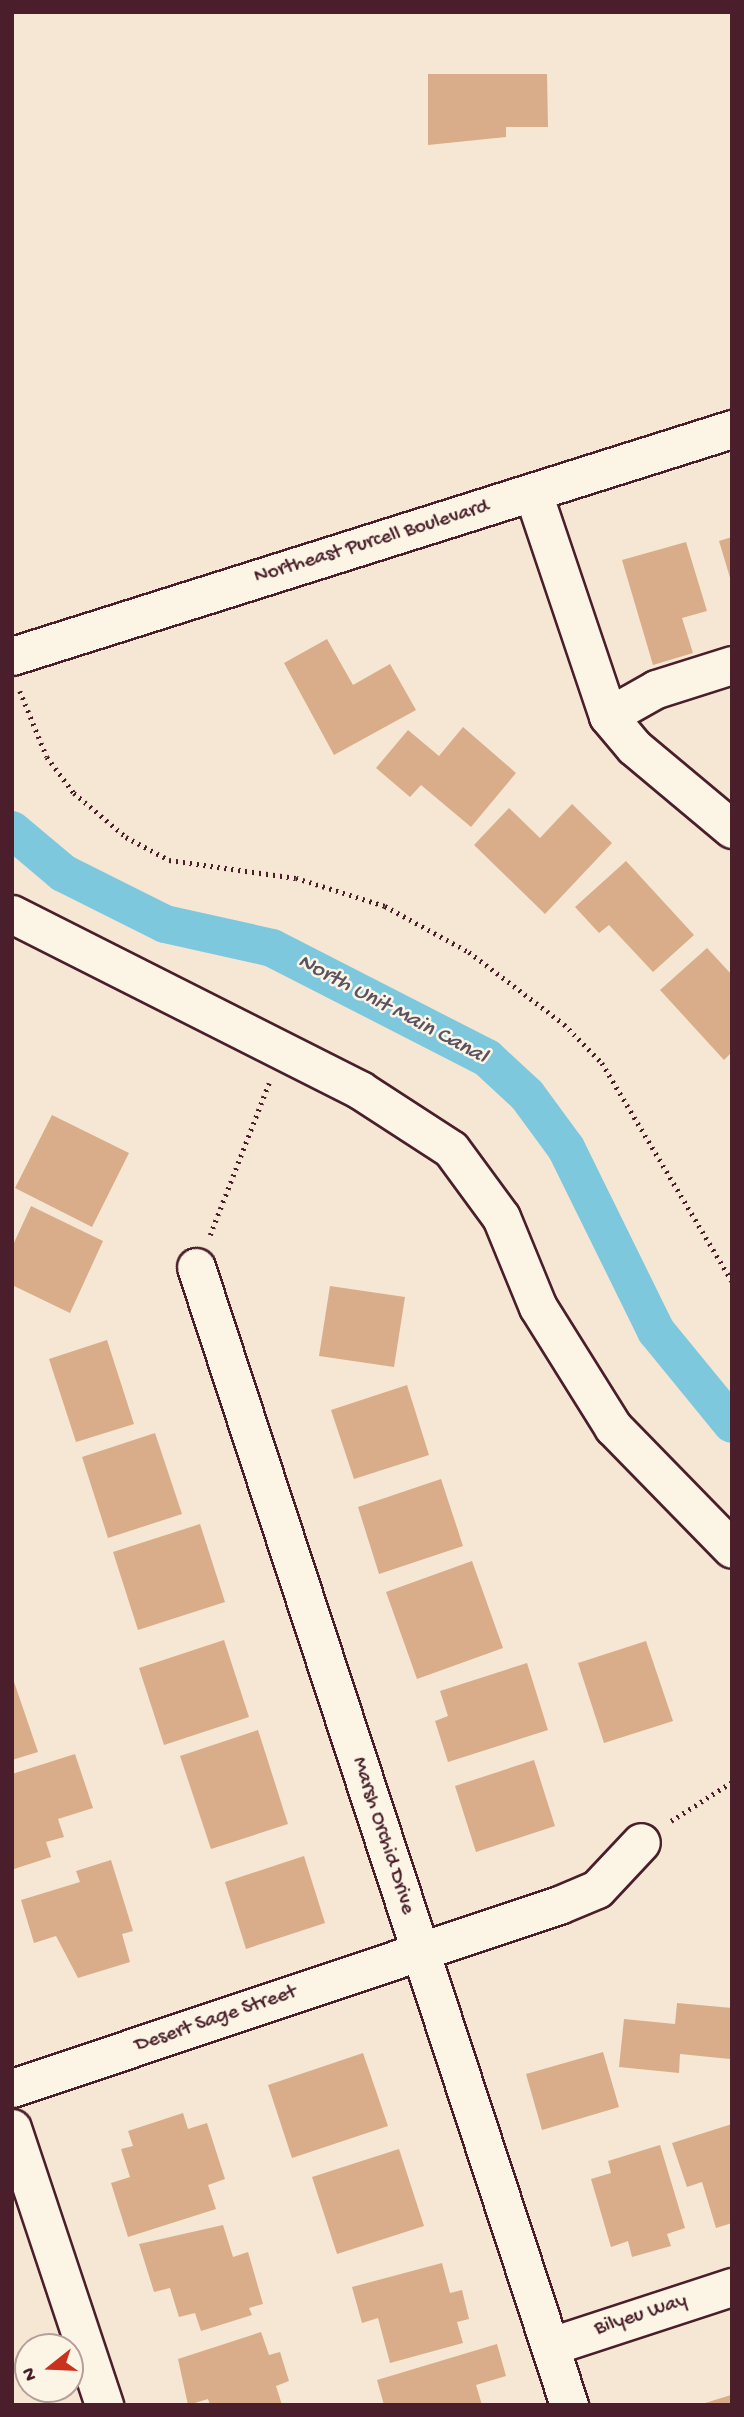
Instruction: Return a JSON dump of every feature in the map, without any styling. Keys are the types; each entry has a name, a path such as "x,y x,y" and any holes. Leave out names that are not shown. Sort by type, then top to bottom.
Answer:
{"street":[{"name":"Northeast Purcell Boulevard","path":"14,667 732,429"},
{"path":"534,493 608,716 634,747 732,829"},
{"path":"608,716 656,689 732,665"},
{"path":"12,914 360,1090 451,1149 501,1217 538,1307 613,1427 732,1549"},
{"name":"Marsh Orchid Drive","path":"196,1267 569,2405"},
{"name":"Desert Sage Street","path":"12,2088 597,1889 641,1842"},
{"path":"12,2128 104,2405"},
{"name":"Bilyeu Way","path":"551,2346 732,2287"}],"path":[{"path":"14,667 47,757 74,793 126,837 169,860 296,878 385,906 469,952 564,1024 602,1063 732,1281"},
{"path":"223,1205 268,1091 272,1047"},
{"path":"641,1842 732,1782"}],"building":[{"path":"428,74 547,74 548,127 506,127 506,137 428,145"},
{"path":"732,537 732,581 731,581 719,541"},
{"path":"686,542 707,611 682,618 693,653 653,665 622,560"},
{"path":"327,639 353,685 390,664 416,710 334,755 284,663"},
{"path":"463,727 516,773 471,827 421,785 410,797 376,768 408,730 439,756"},
{"path":"572,804 612,843 545,914 474,845 509,808 540,838"},
{"path":"626,861 694,935 653,972 609,925 599,933 575,907"},
{"path":"707,948 732,975 732,1052 724,1060 660,990"},
{"path":"52,1115 129,1153 92,1227 15,1188"},
{"path":"31,1206 103,1241 70,1313 12,1285 12,1247"},
{"path":"330,1286 405,1297 394,1367 319,1356"},
{"path":"107,1340 134,1424 76,1442 49,1359"},
{"path":"407,1385 429,1455 354,1479 331,1410"},
{"path":"155,1433 182,1514 108,1538 82,1457"},
{"path":"441,1479 463,1546 379,1574 358,1507"},
{"path":"200,1524 225,1602 138,1630 113,1552"},
{"path":"472,1561 503,1648 417,1679 386,1592"},
{"path":"224,1640 249,1717 164,1745 139,1668"},
{"path":"646,1641 673,1721 604,1743 578,1663"},
{"path":"527,1663 548,1730 448,1762 435,1721 448,1716 440,1691"},
{"path":"12,1676 38,1752 12,1760"},
{"path":"258,1730 288,1824 211,1849 180,1756"},
{"path":"75,1754 93,1808 58,1819 64,1837 46,1842 51,1857 14,1869 12,1774"},
{"path":"534,1760 555,1826 476,1852 455,1786"},
{"path":"304,1856 325,1923 246,1949 225,1882"},
{"path":"111,1860 133,1931 122,1934 130,1962 78,1978 56,1936 34,1943 21,1900 80,1882 76,1871"},
{"path":"677,2003 732,2008 730,2059 680,2054 679,2073 619,2067 624,2019 675,2024"},
{"path":"603,2052 619,2107 542,2130 526,2074"},
{"path":"363,2053 388,2126 292,2158 268,2085"},
{"path":"183,2113 188,2129 207,2123 225,2179 208,2185 216,2209 128,2237 111,2183 130,2177 121,2149 133,2146 128,2131"},
{"path":"732,2124 732,2223 716,2228 702,2182 687,2187 672,2143"},
{"path":"660,2145 685,2228 667,2234 671,2246 632,2257 628,2241 611,2247 591,2179 611,2173 608,2161"},
{"path":"399,2149 424,2226 337,2254 312,2177"},
{"path":"223,2225 233,2257 248,2252 263,2304 249,2308 252,2315 201,2331 195,2313 179,2317 170,2288 154,2292 139,2244"},
{"path":"442,2263 450,2293 462,2290 469,2319 457,2322 463,2343 390,2363 378,2318 362,2323 352,2287"},
{"path":"261,2332 269,2355 280,2352 289,2381 276,2386 282,2405 210,2405 208,2399 188,2405 178,2359"},
{"path":"497,2344 506,2376 476,2385 482,2405 384,2405 377,2380"},
{"path":"731,2395 732,2405 702,2405 702,2404"}],"waterway":[{"name":"North Unit Main Canal","path":"12,830 63,873 165,924 272,948 487,1058 527,1095 566,1148 656,1331 732,1424"}]}
